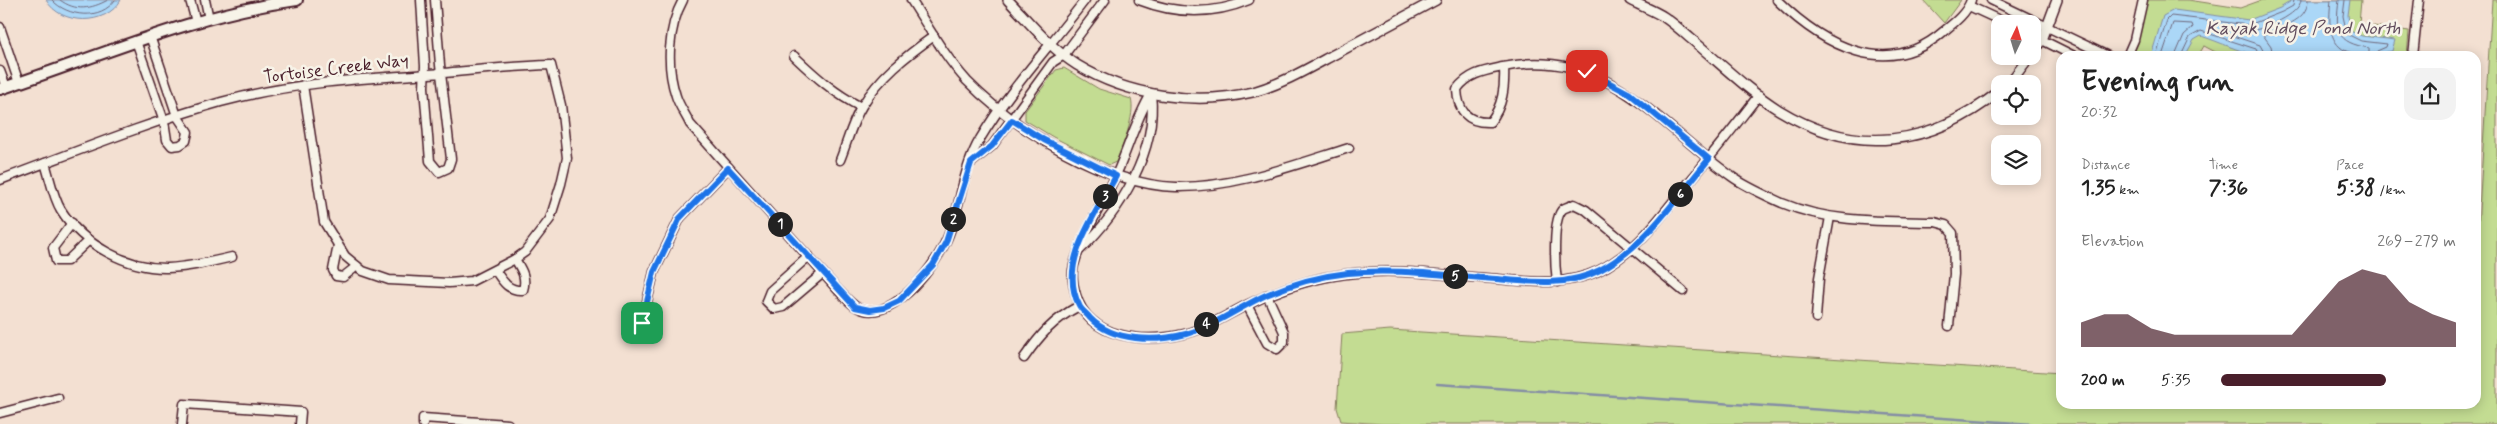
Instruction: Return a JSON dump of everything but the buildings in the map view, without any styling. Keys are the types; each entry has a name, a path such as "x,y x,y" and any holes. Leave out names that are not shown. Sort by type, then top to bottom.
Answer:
{"main road":[{"path":"3,88 150,36 196,22 267,4 297,0"}],"street":[{"path":"190,0 196,22"},
{"path":"205,0 209,19"},
{"path":"420,0 430,161 439,172 448,168 451,159 435,0"},
{"path":"683,0 672,32 670,64 676,96 690,124 855,307 870,310 884,308 899,301 933,265 946,242 979,141 999,110 1085,0"},
{"path":"911,0 948,58 966,80 999,110 1052,144 1116,176 1175,187 1200,186 1272,172 1349,148"},
{"path":"1008,0 1051,45 1077,65 1112,82 1151,94 1202,99 1253,92 1295,76 1436,0"},
{"path":"971,163 992,146 1053,62 1064,55 1105,0"},
{"path":"1139,0 1155,6 1180,11 1205,11 1230,8 1249,0"},
{"path":"1630,0 1664,17 1779,110 1812,125 1856,138 1900,140 1939,128 1975,111 1991,98"},
{"path":"1777,0 1817,35 1840,48 1863,54 1892,55 1916,50 1938,37 1970,3 1992,15"},
{"path":"1991,0 2098,51"},
{"path":"2056,0 2042,40 2064,51"},
{"path":"2129,51 2134,40 2143,0"},
{"path":"2414,51 2419,0"},
{"path":"0,27 18,83"},
{"path":"136,41 164,120 167,140 172,146 180,145 186,141 188,132 177,116 150,36"},
{"path":"840,160 862,107 897,63 934,36"},
{"path":"794,56 817,79 841,97 862,107"},
{"path":"1504,66 1505,81 1498,112 1490,122 1476,123 1467,117 1457,99 1457,89 1464,79 1479,72 1504,66 1521,62 1543,62 1587,71 1630,94 1709,159 1757,192 1783,203 1830,217 1854,220 1935,222 1946,225 1953,232 1954,274 1949,326"},
{"name":"Tortoise Creek Way","path":"0,180 164,120 221,102 303,85 551,65 561,105 567,158 550,219 525,252 515,259"},
{"path":"0,71 3,88"},
{"path":"303,85 324,222 345,256 363,271 389,280 449,283 472,281 515,259 524,273 525,283 522,290 513,290 505,284 494,270"},
{"path":"1151,94 1138,115 1116,176 1086,230 1073,268 1073,284 1079,306 1096,323 1117,335 1157,338 1188,333 1267,295 1322,277 1371,272 1557,282 1598,270 1632,248 1709,159 1759,95"},
{"path":"1078,251 1099,231 1131,180 1145,151 1153,115 1151,94"},
{"path":"45,163 61,210 89,240 100,248 124,260 144,266 167,268 195,266 232,257"},
{"path":"642,323 654,272 680,218 728,168"},
{"path":"1557,282 1555,263 1557,218 1563,209 1574,204 1586,210 1683,291"},
{"path":"1816,318 1819,278 1830,217"},
{"path":"72,223 53,248 56,261 67,261 89,240"},
{"path":"338,245 333,270 336,276 343,277 358,266"},
{"path":"809,256 770,291 766,302 774,309 783,307 823,273"},
{"path":"1247,304 1267,342 1277,348 1284,342 1284,332 1267,295"},
{"path":"1024,358 1045,329 1060,316 1079,306"},
{"path":"0,413 58,398"},
{"path":"182,424 184,404 301,412 300,424"},
{"path":"423,421 508,424"}],"green space":[{"path":"1923,0 1961,0 1944,23"},
{"name":"Kayak Ridge Pond North","path":"2147,0 2188,0 2240,8 2262,0 2361,0 2359,24 2409,31 2407,51 2214,51 2204,46 2201,51 2134,51"},
{"path":"2492,0 2497,0 2497,424 1383,424 1341,421 1337,408 1342,334 1390,330 2056,373 2056,409 2481,409 2481,179"},
{"path":"1064,68 1099,89 1131,99 1132,113 1130,122 1116,162 1109,165 1053,137 1025,120 1025,111 1056,70"}],"water":[{"path":"46,0 121,0 114,9 105,15 84,20 62,15 53,9"},
{"name":"Kayak Ridge Pond North","path":"2293,0 2350,0 2348,15 2350,31 2362,36 2395,40 2392,51 2242,51 2201,36 2194,40 2188,51 2152,51 2163,16 2174,10 2249,20 2280,8"}],"waterway":[{"path":"1437,384 2032,424"}],"route":[{"path":"642,323 647,295 666,243 680,218 728,168 855,307 870,310 884,308 899,301 933,265 946,242 971,163 992,146 1012,120 1044,140 1116,176 1086,230 1073,268 1073,284 1079,306 1096,323 1117,335 1140,338 1165,338 1188,333 1247,304 1295,284 1347,273 1395,272 1537,282 1557,282 1576,278 1598,270 1632,248 1709,159 1630,94 1587,71"}]}
